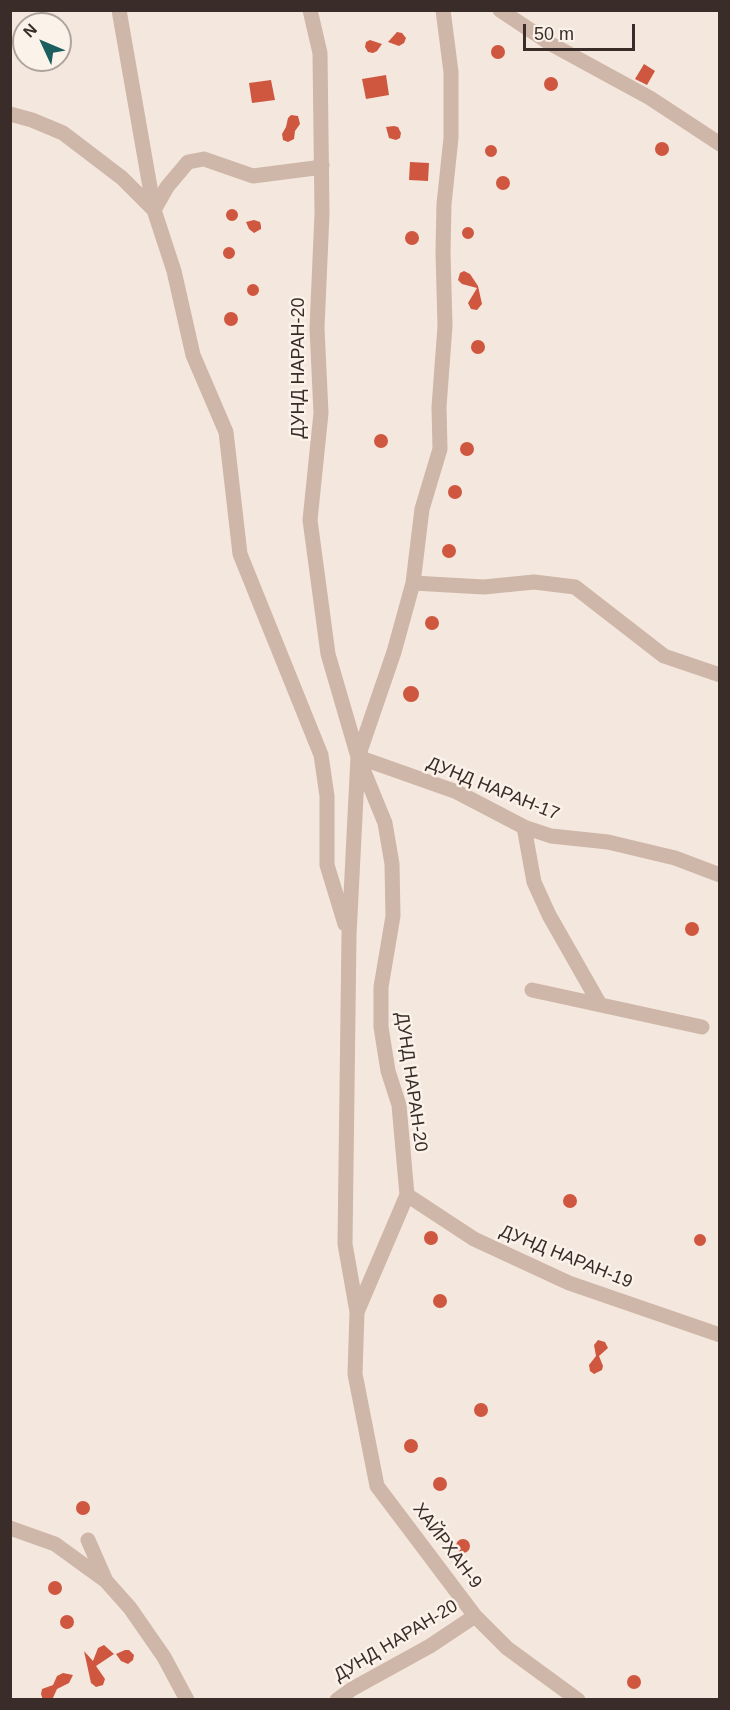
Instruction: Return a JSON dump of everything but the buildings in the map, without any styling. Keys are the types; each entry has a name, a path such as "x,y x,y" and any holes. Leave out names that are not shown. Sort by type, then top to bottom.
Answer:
{"street":[{"path":"119,10 154,210 174,272 193,355 226,432 240,554 321,755 327,795 327,865 349,935"},
{"name":"ДУНД НАРАН-20","path":"310,10 320,53 322,214 317,328 321,413 310,520 328,654 358,757 385,823 392,864 393,916 381,987 381,1027 388,1071 399,1105 407,1195 357,1312 355,1374"},
{"path":"357,1312 345,1244 349,935 358,757 394,652 413,583 422,509 440,449 439,407 446,326 444,204 451,138 452,72 443,10"},
{"path":"500,10 551,44 650,98 720,144"},
{"path":"10,114 63,133 122,178 154,210"},
{"path":"154,210 167,187 188,162 204,159 253,176 315,168 321,165"},
{"path":"413,583 484,587 534,582 575,587 664,656 720,675"},
{"name":"ДУНД НАРАН-17","path":"358,757 457,792 524,827 551,836 620,844 675,858 720,875"},
{"path":"524,827 534,882 549,915 598,1003"},
{"path":"532,990 702,1027"},
{"name":"ДУНД НАРАН-19","path":"407,1195 474,1239 569,1283 720,1335"},
{"name":"ХАЙРХАН-9","path":"355,1374 377,1485 475,1616 507,1648 578,1700"},
{"path":"10,1528 55,1544 106,1581 130,1608 164,1657 188,1700"},
{"path":"88,1540 106,1581"},
{"name":"ДУНД НАРАН-20","path":"337,1700 362,1683 430,1646 475,1616"}]}
